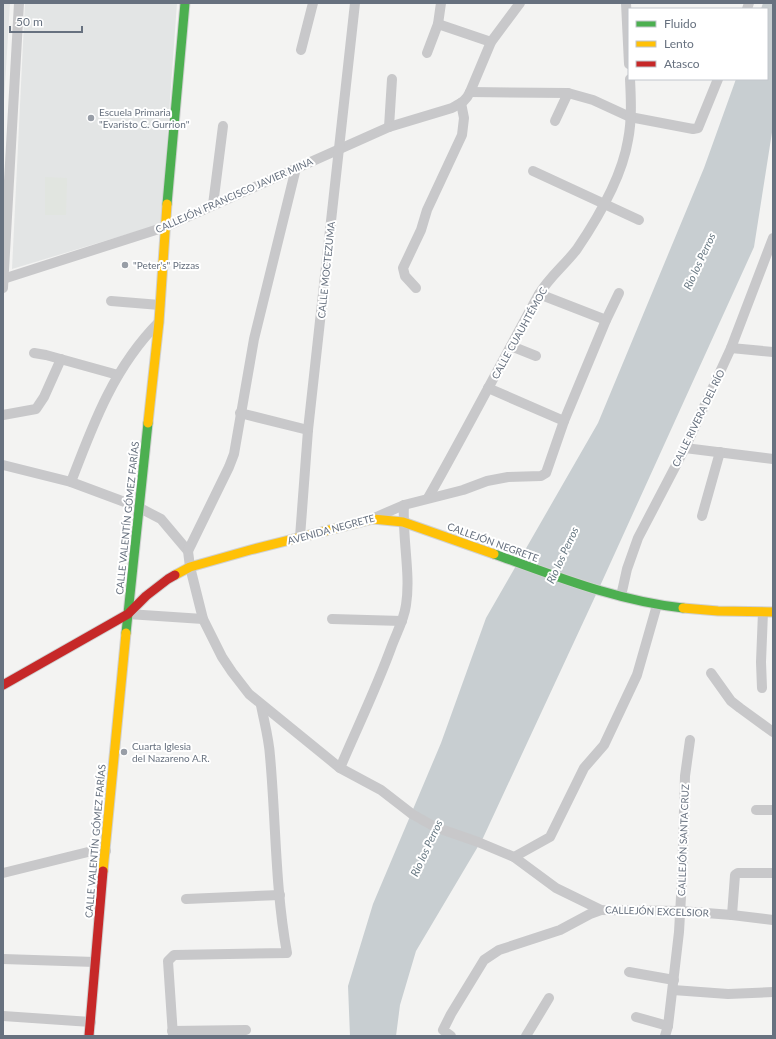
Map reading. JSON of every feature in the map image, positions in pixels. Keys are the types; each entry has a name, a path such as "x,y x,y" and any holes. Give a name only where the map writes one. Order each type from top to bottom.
{"street":[{"path":"3,288 5,219 19,3"},
{"name":"CALLE VALENTÍN GÓMEZ FARÍAS","path":"89,1036 138,507 159,322 165,227 185,3"},
{"path":"301,50 313,3"},
{"name":"CALLE MOCTEZUMA","path":"300,537 308,430 355,3"},
{"path":"427,53 438,24 441,3"},
{"path":"416,288 405,276 403,268 421,230 427,210 462,135 464,118 461,103 467,99 491,42 520,3"},
{"path":"626,3 628,44"},
{"path":"438,24 491,42"},
{"path":"389,127 392,79"},
{"name":"CALLE CUAUHTÉMOC","path":"428,498 539,294 576,250 605,205 621,166 628,140 631,108 630,80"},
{"path":"470,92 568,93 592,100 630,117 693,129 698,128 718,80"},
{"path":"555,121 568,93"},
{"name":"CALLEJÓN FRANCISCO JAVIER MINA","path":"3,279 165,227 389,127 452,108 461,103"},
{"path":"214,206 223,126"},
{"path":"3,465 71,482 138,507 161,519 188,550 230,467 234,454 254,339 296,168"},
{"path":"533,172 639,220"},
{"name":"CALLE RIVERA DEL RÍO","path":"620,596 627,569 638,538 685,448 731,348 771,252 773,238"},
{"path":"488,388 564,421 606,320 619,293"},
{"path":"539,294 606,320"},
{"path":"111,301 160,305"},
{"path":"71,482 92,425 118,375 144,337 159,322"},
{"path":"511,346 536,356"},
{"path":"731,348 773,352"},
{"path":"34,353 118,375"},
{"path":"3,414 36,409 44,397 61,359"},
{"path":"240,413 308,430"},
{"name":"AVENIDA NEGRETE","path":"3,685 128,614 146,596 168,579 190,567 373,519 404,505 463,490 487,481 508,477 541,476 546,473 564,421"},
{"path":"685,448 773,458"},
{"path":"702,516 720,452"},
{"path":"340,768 385,665 402,621 406,606 407,594 403,522 404,505"},
{"name":"CALLEJÓN NEGRETE","path":"373,519 403,522 605,593 657,605 718,611 768,612"},
{"name":"CALLEJÓN EXCELSIOR","path":"188,550 190,567 204,619 222,657 249,694 340,768 381,790 412,814 435,827 514,857 556,888 602,910 680,911 732,914 773,920"},
{"path":"514,857 550,837 584,768 604,745 637,675 657,605"},
{"path":"762,688 761,662 768,612"},
{"path":"128,614 204,619"},
{"path":"332,619 402,621"},
{"path":"711,673 731,701 773,732"},
{"path":"246,1030 172,1033 168,961 174,955 287,953 280,895 270,754 261,705"},
{"name":"CALLEJÓN SANTA CRUZ","path":"664,1036 668,1026 680,911 686,770 690,740"},
{"path":"756,810 773,810"},
{"path":"3,874 88,852 106,851"},
{"path":"732,914 735,875 738,873 773,873"},
{"path":"186,899 280,895"},
{"path":"445,1034 452,1014 484,960 499,950 560,930 590,914 602,910"},
{"path":"3,959 95,962"},
{"path":"629,972 673,985 728,994 773,992"},
{"path":"526,1036 549,998"},
{"path":"3,1016 91,1022"},
{"path":"636,1017 668,1026"}],"shaded area":[{"path":"3,3 10,3 3,117"},
{"path":"25,3 177,3 161,224 12,269"},
{"path":"45,177 67,178 66,215 45,215"}],"water":[{"name":"Rio los Perros","path":"763,3 773,3 773,126 754,247 600,586 483,838 416,951 400,1005 396,1036 350,1036 348,986 373,904 441,743 486,618 598,423 704,168 736,80 768,80 768,8 761,8"}],"traffic: fast":[{"path":"167,204 185,3"},
{"path":"126,633 148,423"},
{"path":"494,554 611,594 658,605 683,608"}],"traffic: slow":[{"path":"148,423 159,322 167,204"},
{"path":"175,575 190,567 250,550 373,519 403,522 494,554"},
{"path":"683,608 718,611 773,612"},
{"path":"103,871 126,633"}],"traffic: jam":[{"path":"3,685 128,614 146,596 175,575"},
{"path":"89,1036 103,871"}],"place":[{"name":"Escuela Primaria \"Evaristo C. Gurrion\"","path":"91,118"},
{"name":"\"Peter's\" Pizzas","path":"125,265"},
{"name":"Cuarta Iglesia del Nazareno A.R.","path":"124,752"}]}
